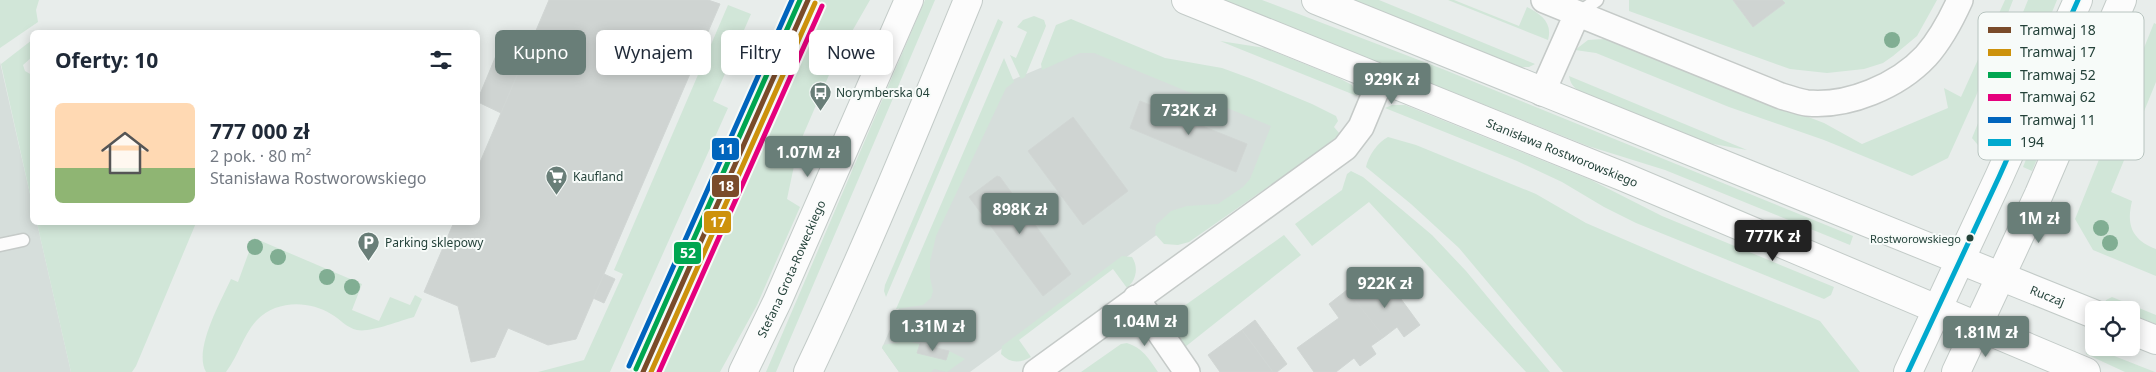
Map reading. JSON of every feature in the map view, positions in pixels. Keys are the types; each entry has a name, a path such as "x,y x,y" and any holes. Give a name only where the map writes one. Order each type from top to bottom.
{"main road":[{"name":"Stefana Grota-Roweckiego","path":"743,372 778,302 909,0"},
{"path":"808,372 851,278 968,0"},
{"name":"Stanisława Rostworowskiego","path":"1186,0 1624,177 1938,308"},
{"path":"1316,0 2000,277"},
{"path":"2073,12 2078,0"},
{"path":"2117,12 2122,0"},
{"path":"1908,372 2006,160"},
{"path":"1956,372 2054,160"},
{"name":"Ruczaj","path":"2000,277 2085,310"},
{"path":"1938,308 2086,372"},
{"path":"2140,334 2156,340"}],"street":[{"path":"1544,0 1587,7 1781,96 1807,103 1837,101 1870,93 1900,77 1925,56 1946,29 1960,0"},
{"path":"1542,93 1587,7"},
{"path":"1036,372 1344,148 1361,127 1381,79"},
{"path":"1136,298 1187,372"}],"lane":[{"path":"0,245 23,240"}],"shaded area":[{"path":"1088,48 1281,125 1304,145 1215,214 1196,206 970,372 899,372 882,348 993,88"},
{"path":"0,62 30,194 30,225 37,225 71,372 0,372"}],"green space":[{"path":"0,0 39,0 36,10 38,22 0,48"},
{"path":"817,0 870,0 853,30 809,30 809,75 829,75 798,147 787,199 800,207 757,305 720,372 637,372 758,101 771,106 784,75 799,75 799,41"},
{"path":"925,0 935,0 776,372 766,372 893,75"},
{"path":"1221,0 1262,0 1445,70 1853,236 1850,245 1665,170 1588,146"},
{"path":"1353,0 1379,0 1535,64 1529,67 1517,67"},
{"path":"1448,0 1454,0 1519,26 1527,7 1545,20 1549,29 1548,40"},
{"path":"1629,0 1733,0 1753,27 1785,3 1782,0 1937,0 1917,36 1883,63 1864,69 1827,73 1790,69 1629,11"},
{"path":"2005,0 2013,0 2008,12 2000,12"},
{"path":"2028,0 2057,0 2052,12 2023,12"},
{"path":"728,5 751,14 744,30 721,30 721,75 724,75 713,101 728,108 610,372 538,372 584,360 623,274 614,270 698,75 711,75 711,45"},
{"path":"1034,16 1044,20 1046,26 1025,77 1021,79 1010,55 1016,58 1027,32 1017,27 1023,20"},
{"path":"998,19 1003,22 886,297 885,285"},
{"path":"1071,19 1165,58 1222,68 1312,104 1336,116 1338,121 1334,127 1340,134 1318,152 1189,242 1178,245 1164,244 1155,234 1156,225 1171,211 1187,206 1218,204 1243,187 1250,179 1271,126 1094,53 1080,53 1042,70 1041,64 1056,25"},
{"path":"2154,23 2156,24 2156,82 2144,111 2144,48"},
{"path":"1604,39 1824,123 1862,144 1948,108 1944,88 1961,97 1978,60 1978,91 1948,158 1912,176 1824,140 1729,107 1596,53 1575,50 1588,40"},
{"path":"1220,41 1265,48 1339,78 1352,85 1357,96"},
{"path":"30,42 30,59 23,65 25,71 30,74 30,194 1,64"},
{"path":"1004,58 1014,82 1006,88 936,236 930,262 930,277 933,291 931,298 923,305 896,309"},
{"path":"1569,76 1747,150 1702,142 1586,95 1573,86"},
{"path":"1392,105 1405,105 1591,180 1662,216 1834,287 1831,295 1824,299 1636,223 1604,207 1562,182 1517,161 1385,108"},
{"path":"1978,123 1978,145 1972,138"},
{"path":"1388,137 1416,145 1536,194 1586,223 1820,321 1860,372 1563,372 1459,248 1411,204 1366,167 1374,150"},
{"path":"2026,160 2037,160 2032,171 2023,167"},
{"path":"2099,160 2124,160 2111,192 2132,201 2130,217 2133,231 2141,241 2156,249 2156,276 2093,250 2075,219"},
{"path":"1351,171 1363,177 1432,235 1466,271 1550,372 1526,372 1369,202 1312,246 1295,224 1342,190 1347,174"},
{"path":"37,225 195,225 132,372 71,372"},
{"path":"1284,235 1301,255 1185,347 1174,330 1170,316"},
{"path":"254,238 362,284 352,310 379,321 390,297 410,305 415,295 422,299 414,317 362,330 350,327 331,314 313,306 293,304 273,309 265,313 252,326 226,372 206,372 203,363 203,351 215,312 231,279 238,282"},
{"path":"1122,256 1132,257 1136,270 1133,281 1127,288 1113,269 1019,340 1031,357 1023,361 1015,361 1001,354 1002,346"},
{"path":"2112,297 2122,301 2106,301"},
{"path":"2140,308 2156,315 2156,324 2140,318"},
{"path":"907,341 920,344 918,352 946,359 949,351 965,359 947,372 934,369 931,372 899,372 882,348 883,345"},
{"path":"1127,343 1141,351 1158,372 1081,372 1121,344"},
{"path":"2090,356 2114,356 2155,372 2125,372"}],"building":[{"name":"Kaufland","path":"549,0 708,0 720,4 709,30 596,30 596,75 689,75 576,339 548,345 508,328 495,357 471,362 458,306 424,292 453,225 480,225 480,162 517,75 586,75 586,30 536,30"},
{"path":"1733,0 1782,0 1785,3 1753,27"},
{"path":"495,58 495,75 517,75 501,113 480,103 480,94"},
{"path":"1140,101 1247,144 1236,172 1130,128"},
{"path":"1073,117 1128,191 1083,225 1028,151"},
{"path":"997,176 1000,177 1071,274 1043,296 969,197"},
{"path":"604,274 615,279 604,303 593,298"},
{"path":"1387,280 1420,325 1404,337 1397,327 1384,337 1347,290 1360,281 1369,293"},
{"path":"1347,290 1384,337 1371,346 1376,354 1360,366 1354,358 1336,372 1314,372 1297,348 1339,318 1329,304"},
{"path":"1255,320 1287,364 1277,372 1273,372 1242,330"},
{"path":"1242,330 1273,372 1220,372 1208,355"},
{"path":"920,344 949,351 946,360 917,353"}],"tram line":[{"name":"11","path":"629,366 792,0"},
{"name":"52","path":"636,369 800,0"},
{"name":"18","path":"643,372 808,0"},
{"name":"17","path":"651,372 815,3"},
{"name":"62","path":"659,372 822,6"}],"transit line":[{"name":"194","path":"2073,12 2078,0"},
{"name":"194","path":"1908,372 2007,160"}],"place":[{"name":"Norymberska 04","path":"820,111"},
{"name":"Kaufland","path":"557,195"},
{"name":"Rostworowskiego","path":"1970,238"},
{"name":"Parking sklepowy","path":"369,261"}]}
